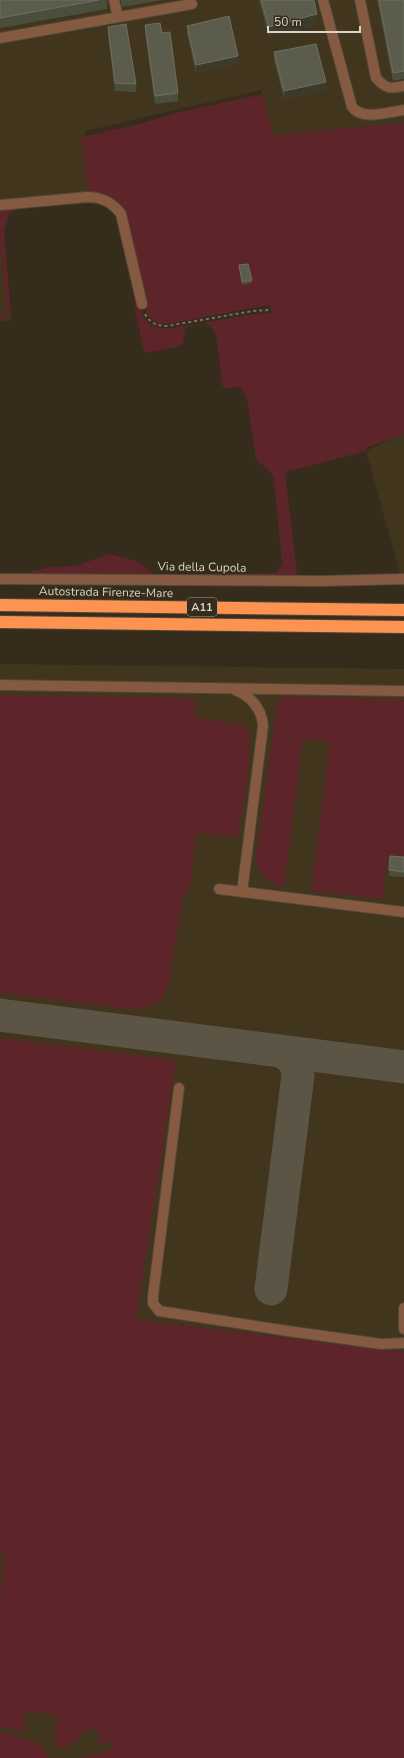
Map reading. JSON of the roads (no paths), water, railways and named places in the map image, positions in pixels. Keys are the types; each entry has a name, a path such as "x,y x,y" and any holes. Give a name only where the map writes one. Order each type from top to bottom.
{"highway":[{"name":"Autostrada Firenze-Mare","path":"0,605 404,610"},
{"name":"A11","path":"0,622 404,627"}],"street":[{"path":"114,0 118,17"},
{"path":"323,0 354,110 362,115 404,110"},
{"path":"360,0 376,78 384,86 391,88 404,86"},
{"path":"0,38 192,4"},
{"path":"0,205 87,197 97,197 108,201 115,206 122,218 142,304"},
{"name":"Via della Cupola","path":"0,579 322,582 404,579"},
{"path":"0,685 404,691"},
{"path":"232,689 244,694 253,701 262,714 263,726 242,892"},
{"path":"219,889 404,912"},
{"path":"179,1088 153,1296 153,1303 159,1311 265,1328 381,1344 404,1343"},
{"path":"404,1308 404,1329"}]}
